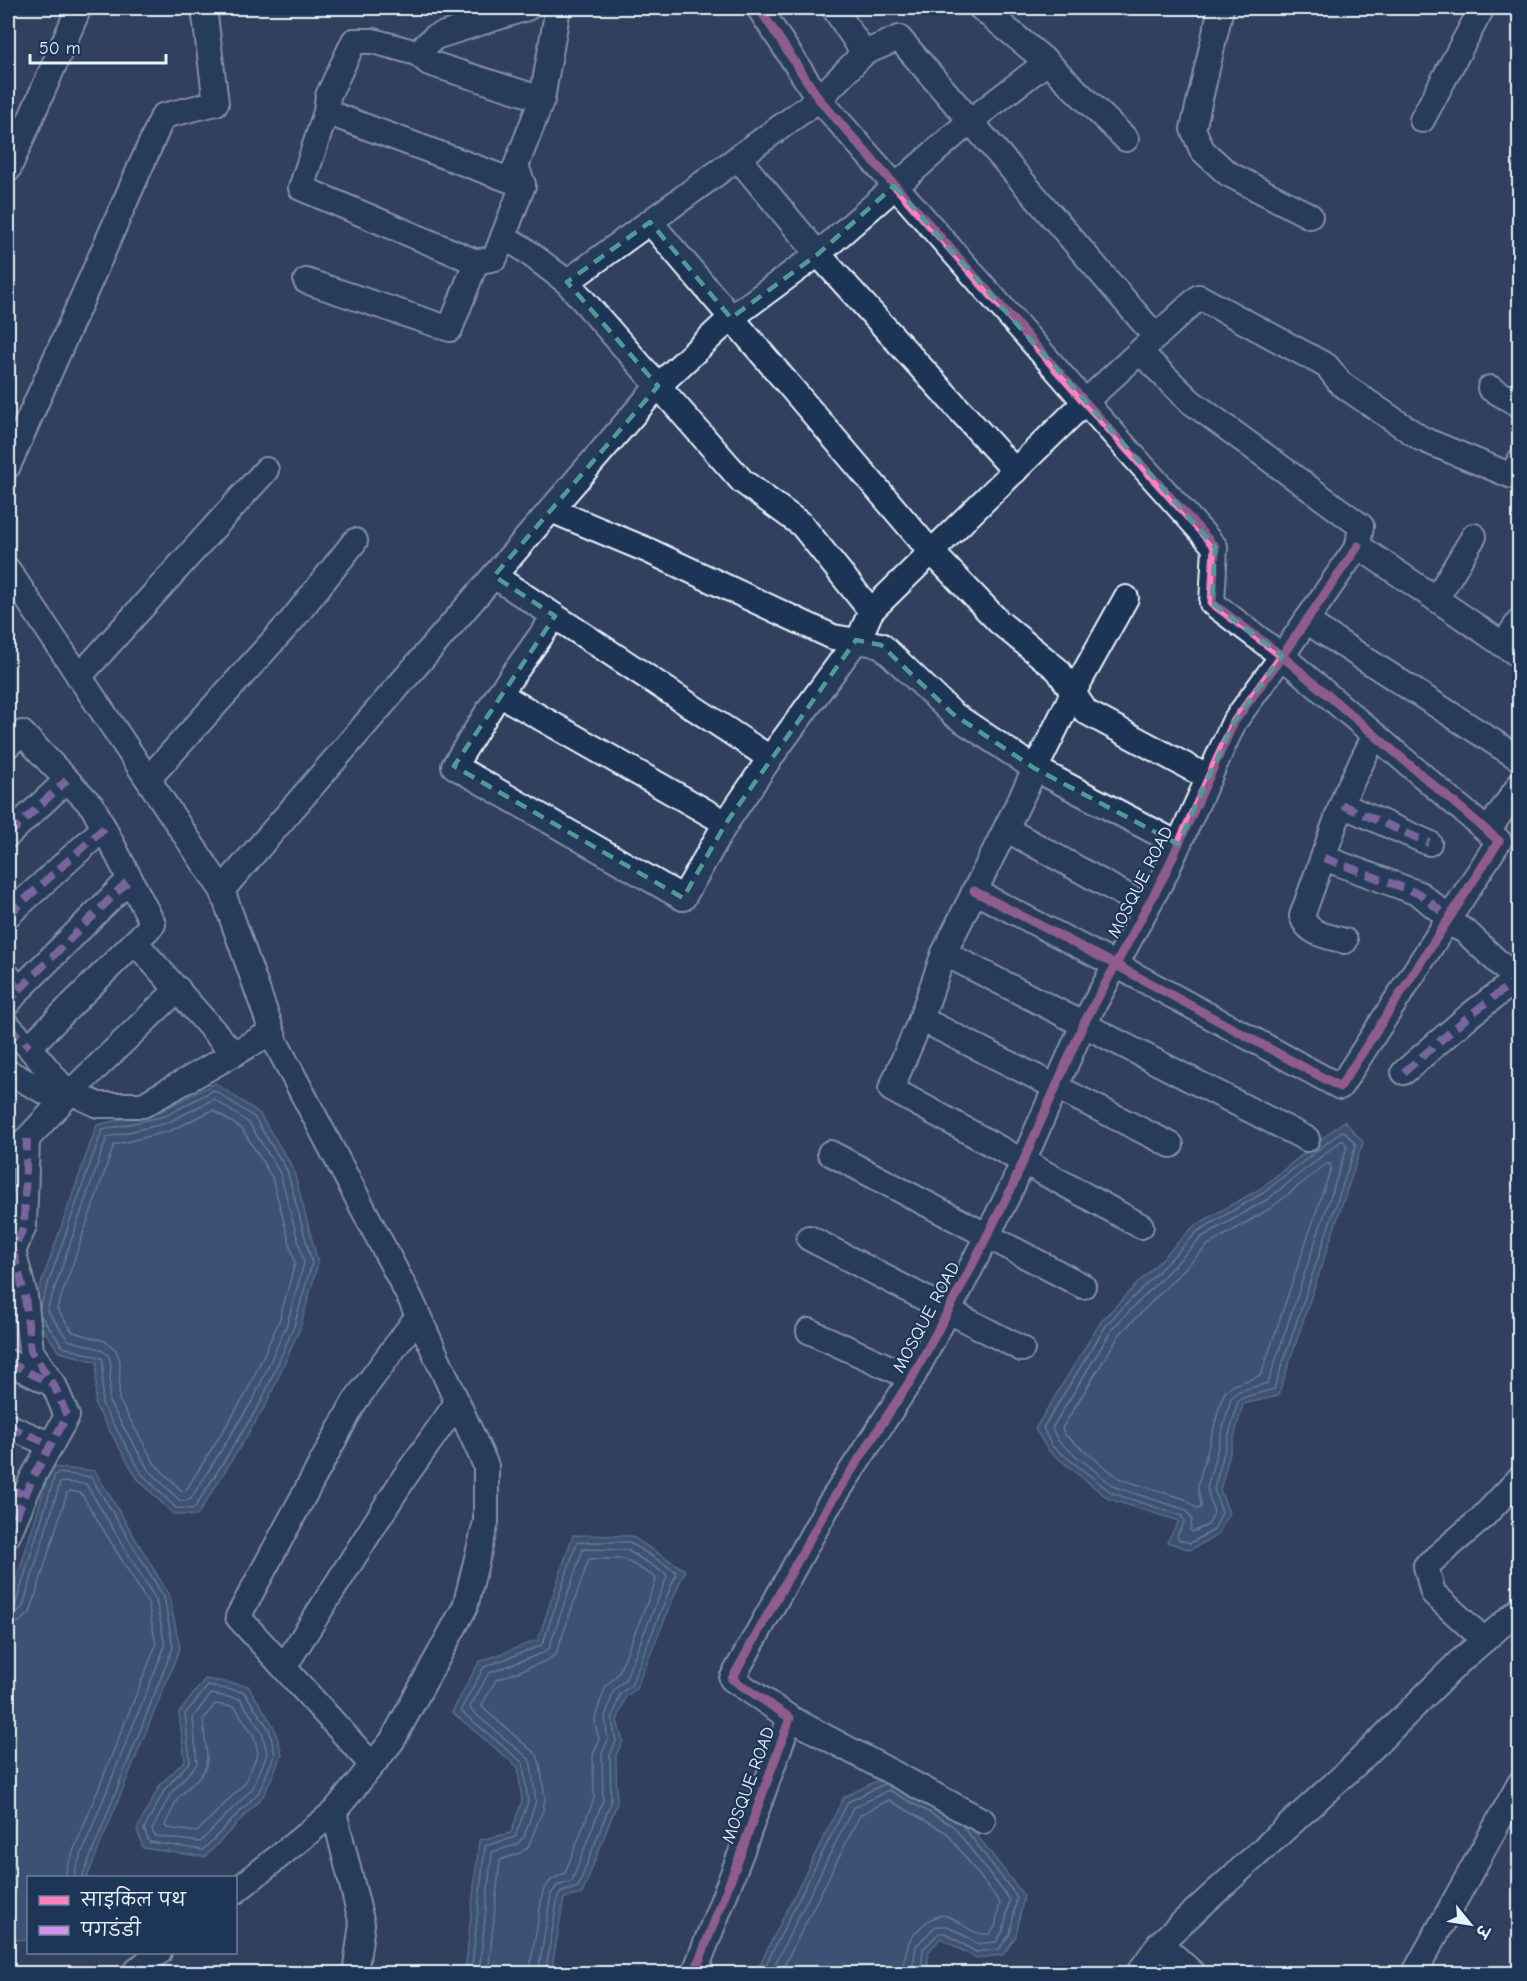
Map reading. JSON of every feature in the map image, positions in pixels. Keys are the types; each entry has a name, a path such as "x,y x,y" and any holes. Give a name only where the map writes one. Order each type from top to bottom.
{"street":[{"path":"8,170 79,8"},
{"path":"8,466 163,116 216,103 204,8"},
{"path":"417,53 435,37 526,8"},
{"path":"542,99 429,63 417,53 373,41 354,41 328,96 326,112 301,188 476,262 495,258 524,185 516,166 542,99 558,8"},
{"path":"759,8 819,99 1215,547 1212,603 1282,656 1499,841 1340,1087 1116,964 974,891"},
{"path":"834,8 864,53"},
{"path":"981,8 1047,62 1126,139"},
{"path":"1221,8 1193,129 1202,150 1227,173 1310,216"},
{"path":"1422,120 1482,8"},
{"path":"567,282 819,99 864,53 899,38 1148,344 1190,401 1362,526 1358,546 1511,650 1520,620"},
{"path":"222,890 658,386 731,318 818,254 969,122 1047,62"},
{"path":"326,112 524,185"},
{"path":"738,158 818,254 1015,471"},
{"path":"650,222 931,552 999,622 1058,670 1086,712 1209,778"},
{"path":"503,237 521,247 567,282 742,481 802,525 871,611"},
{"path":"306,281 450,329 476,262"},
{"path":"555,616 499,694 454,766 683,898 726,823 770,758 857,641 871,611 1085,402 1199,297 1327,366 1341,384 1422,439 1517,472"},
{"path":"1490,388 1520,405"},
{"path":"79,677 266,470"},
{"path":"551,510 646,550 833,637 881,645 952,714 1034,768 1178,844"},
{"path":"1436,599 1474,536"},
{"path":"148,779 292,619 355,541"},
{"name":"MOSQUE ROAD","path":"694,1974 790,1718 732,1679 827,1508 912,1378 949,1311 1023,1162 1083,1025 1165,874 1234,722 1358,546"},
{"path":"8,570 222,890 276,1043 418,1317 486,1466 486,1522 465,1607 392,1741 334,1812 237,1890"},
{"path":"494,576 770,758"},
{"path":"1126,598 1034,768 944,953 921,1019 891,1089 1141,1226"},
{"path":"1306,621 1520,759"},
{"path":"499,694 726,823"},
{"path":"8,744 21,733 93,807 153,924 29,1047"},
{"path":"1345,941 1314,932 1305,924 1302,916 1342,805 1375,735"},
{"path":"8,835 67,780"},
{"path":"1488,831 1520,784"},
{"path":"1342,805 1429,843"},
{"path":"8,915 104,828"},
{"path":"1006,829 1147,907"},
{"path":"1324,858 1420,894 1448,920 1465,931 1518,982 1470,1015 1404,1072"},
{"path":"11,990 130,879"},
{"path":"135,942 234,1054"},
{"path":"944,953 1306,1139"},
{"path":"8,1156 178,990"},
{"path":"921,1019 1171,1145"},
{"path":"8,1026 29,1047 64,1089 67,1096"},
{"path":"9,1076 98,1105 143,1105 272,1032"},
{"path":"8,1535 16,1491 51,1445 67,1416 54,1385 31,1351 25,1296 10,1257 24,1226 27,1139"},
{"path":"830,1154 1083,1286"},
{"path":"809,1238 1022,1348"},
{"path":"372,1765 238,1617 355,1401 418,1317"},
{"path":"809,1331 912,1378"},
{"path":"8,1362 54,1385"},
{"path":"284,1667 404,1478 457,1403"},
{"path":"8,1426 51,1445"},
{"path":"1484,1640 1433,1593 1426,1566 1481,1519 1520,1478"},
{"path":"1138,1974 1160,1943 1355,1765 1459,1662 1520,1609"},
{"path":"790,1718 983,1821"},
{"path":"1414,1974 1520,1783"},
{"path":"334,1812 362,1924 355,1974"},
{"path":"1160,1943 1194,1974"},
{"path":"133,1974 158,1954"}],"highlighted area":[{"path":"894,186 1215,547 1212,603 1282,656 1234,722 1178,844 1034,768 953,714 881,645 856,640 726,823 683,898 454,766 555,616 494,576 658,386 567,282 650,222 731,318 818,254"}],"water":[{"path":"215,1083 259,1113 293,1168 318,1263 300,1328 266,1405 197,1516 173,1514 137,1478 95,1405 97,1362 60,1352 31,1313 97,1125 163,1110"},
{"path":"1344,1121 1363,1142 1278,1396 1243,1404 1220,1490 1229,1513 1218,1535 1190,1550 1167,1542 1179,1521 1109,1499 1048,1450 1035,1429 1102,1320 1194,1226 1260,1189"},
{"path":"51,1467 95,1471 169,1595 180,1648 87,1876 27,1876 27,1941 8,1938 8,1606"},
{"path":"573,1535 631,1536 685,1570 636,1689 626,1696 617,1721 623,1741 616,1755 617,1803 582,1894 564,1898 551,1973 465,1973 479,1840 511,1833 522,1801 518,1767 452,1712 479,1662 538,1640"},
{"path":"205,1679 248,1686 274,1727 282,1754 264,1795 205,1857 143,1848 137,1829 160,1785 185,1760 179,1713"},
{"path":"890,1774 962,1816 1024,1896 1016,1936 1003,1955 975,1958 941,1938 928,1952 928,1964 922,1973 755,1974 844,1797"}],"marked path":[{"path":"8,835 67,780"},
{"path":"1342,805 1429,843"},
{"path":"8,915 104,828"},
{"path":"1324,858 1420,894 1449,918"},
{"path":"19,990 130,879"},
{"path":"8,976 19,990 8,1003"},
{"path":"1404,1072 1470,1015 1516,980"},
{"path":"8,1026 29,1047"},
{"path":"8,1083 13,1075"},
{"path":"8,1263 24,1226 27,1139"},
{"path":"13,1251 25,1296 31,1351 53,1384"},
{"path":"8,1362 54,1385 67,1416 33,1477 8,1535"},
{"path":"8,1426 51,1445"},
{"path":"8,1488 25,1495"}],"cycle path":[{"path":"759,8 819,99 1215,547 1212,603 1282,656 1499,841 1340,1087 1116,965 974,891"},
{"path":"694,1974 790,1718 732,1679 827,1508 912,1378 961,1287 1012,1187 1083,1025 1165,874 1234,722 1358,546"}]}
